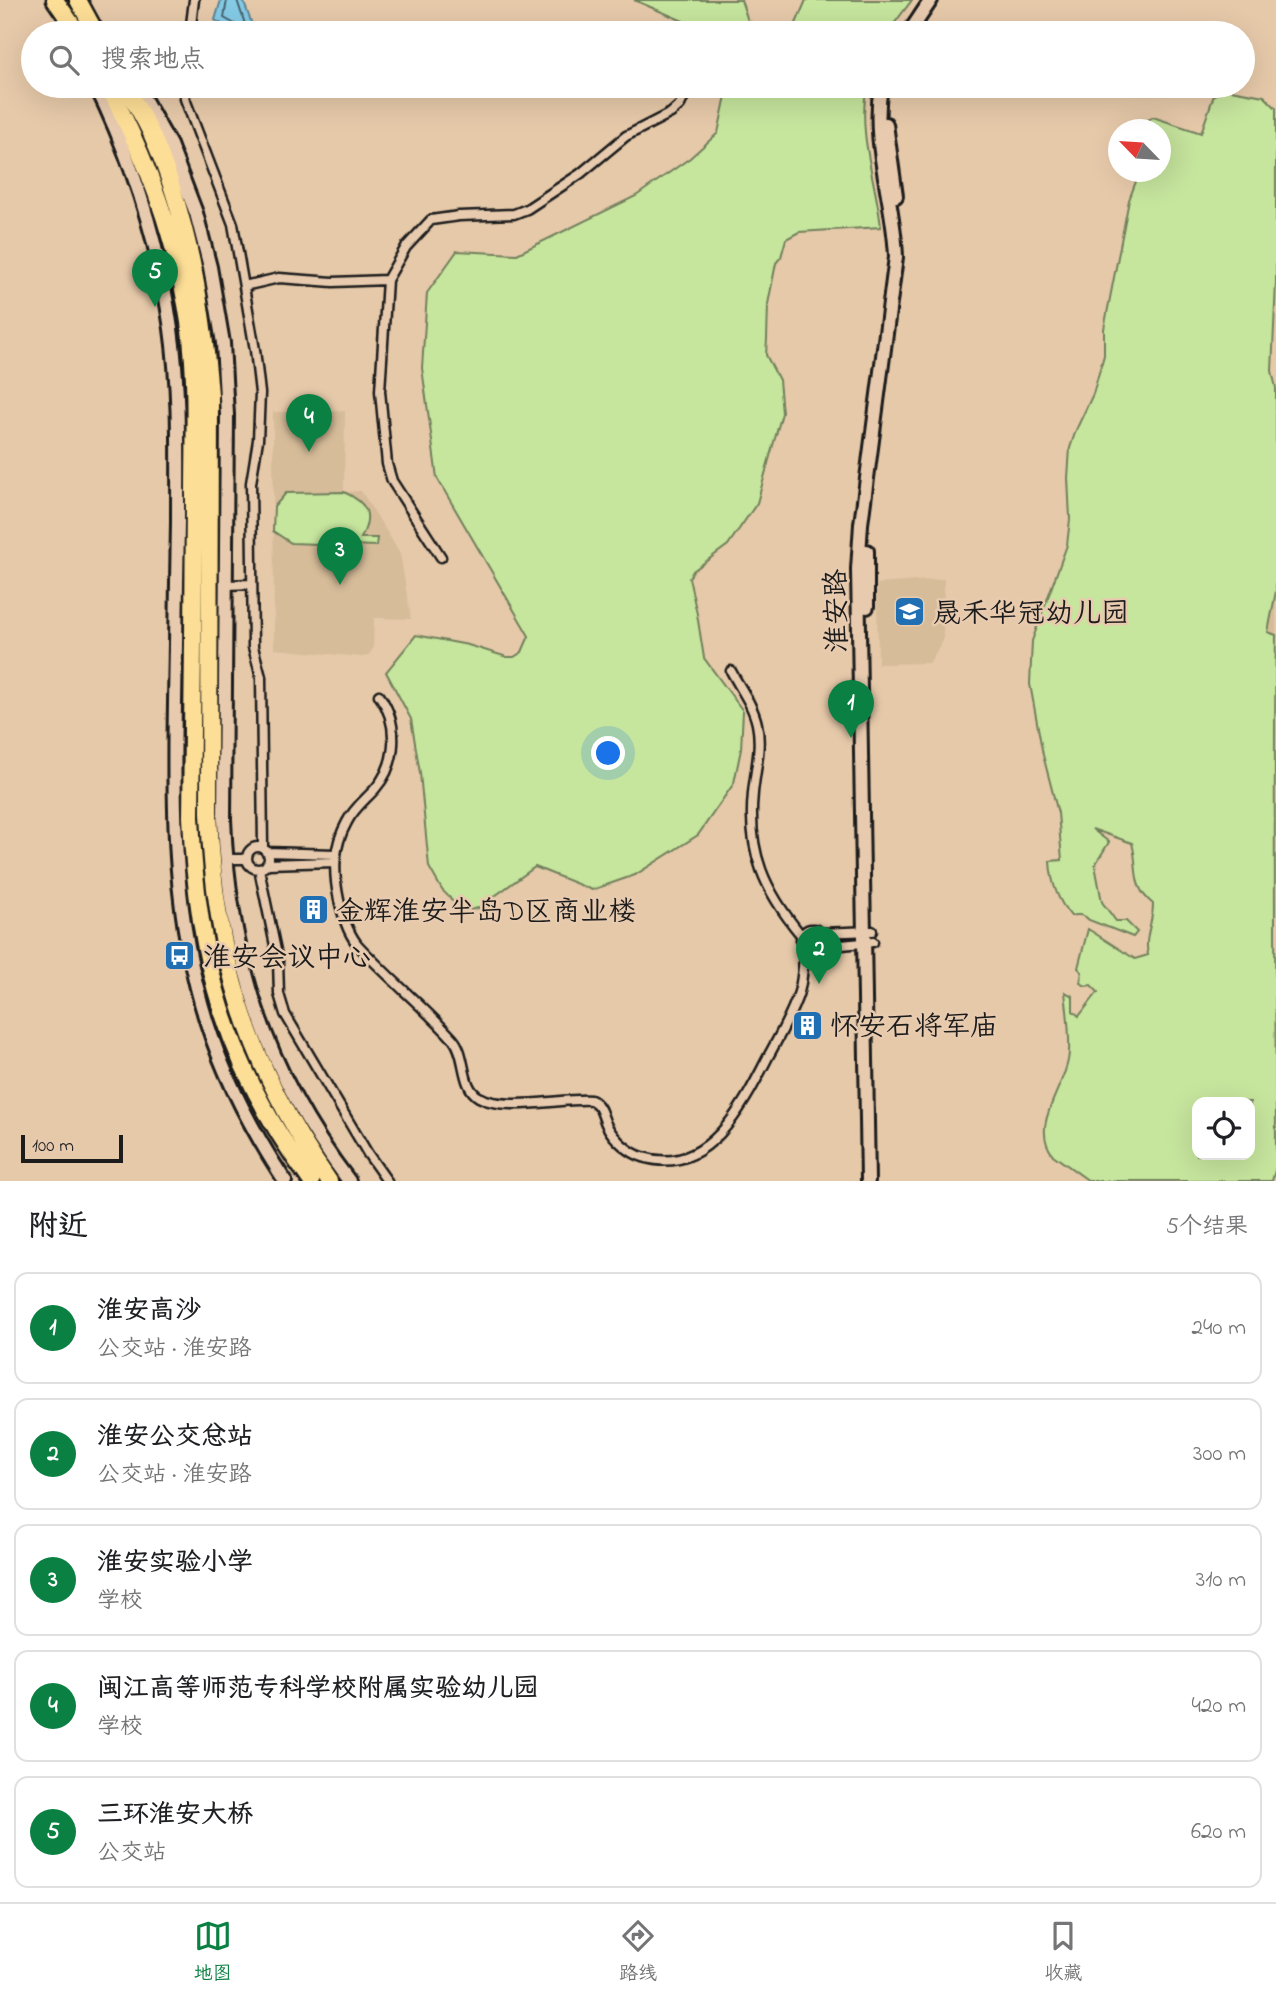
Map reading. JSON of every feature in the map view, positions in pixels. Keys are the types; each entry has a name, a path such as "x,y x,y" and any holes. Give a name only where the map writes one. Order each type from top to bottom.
{"highway":[{"path":"55,0 70,21"},
{"path":"79,0 90,21"},
{"path":"114,98 133,134 162,205 174,244 187,307 195,430 191,817 194,873 202,933 216,995 239,1060 289,1151 311,1181"},
{"path":"132,98 160,156 186,235 206,344 210,395 209,812 213,876 221,936 250,1038 262,1068 294,1128 328,1181"}],"main road":[{"path":"55,0 65,21"},
{"path":"79,0 95,21"},
{"path":"908,21 921,0"},
{"path":"917,21 932,0"},
{"path":"102,98 136,181 158,263 171,328 178,450 173,769 193,971 211,1034 245,1112 285,1181"},
{"path":"144,98 183,174 199,221 214,286 223,343 227,397 227,585 222,859 231,909 239,950 268,1040 303,1112 349,1181"},
{"name":"淮安路","path":"876,1181 858,569 861,524 895,257 893,225 878,137 880,98"},
{"name":"淮安路","path":"868,1181 867,529 897,318 902,250 886,134 888,98"}],"street":[{"path":"191,21 194,0"},
{"path":"184,98 233,224 260,393 258,440 251,483 253,647 261,677 265,850 269,857 263,866 278,960 279,994 285,1014 368,1154 387,1181"},
{"path":"441,557 393,481 387,464 380,391 387,280 406,247 431,220 513,214 527,209 580,174 626,136 671,113 683,98"},
{"path":"244,286 279,278 333,282 387,280"},
{"path":"227,585 252,584"},
{"path":"379,695 385,703 392,724 392,756 380,783 349,818 335,858 339,902 352,939 454,1042 468,1083 476,1095 493,1102 508,1103 594,1101 598,1103 610,1132 633,1153 667,1161 693,1154 720,1134 738,1113 794,1004 801,984 804,949 801,943 802,935 772,897 756,855 752,802 759,748 757,725 750,705 731,671"},
{"path":"247,859 252,849 335,858"},
{"path":"247,859 250,865 263,866 335,858"},
{"path":"222,859 247,859"},
{"path":"802,935 810,929 821,933 869,937"},
{"path":"821,933 821,947"},
{"path":"804,949 811,951 869,937"}],"shaded area":[{"path":"345,411 344,492 361,491 400,553 411,619 374,618 373,648 370,654 363,657 274,649 273,412"},
{"name":"晟禾华冠幼儿园","path":"944,579 943,641 929,663 878,664 877,584"},
{"path":"1276,591 1276,930 1273,883 1275,714 1268,633"}],"green space":[{"path":"634,0 741,0 748,21 683,21"},
{"path":"806,0 912,0 896,21 797,21"},
{"path":"1255,94 1264,96 1276,108 1276,282 1272,371 1276,388 1276,591 1268,632 1276,635 1276,1167 1272,1181 1089,1181 1053,1155 1046,1143 1047,1117 1063,1078 1069,1052 1065,992 1073,996 1073,1011 1079,1016 1098,992 1091,985 1080,983 1082,972 1078,968 1088,929 1135,959 1148,955 1147,942 1153,904 1138,883 1132,843 1092,829 1109,842 1095,865 1102,902 1116,921 1126,921 1137,932 1133,937 1083,916 1071,916 1059,897 1050,861 1062,860 1058,813 1043,755 1030,684 1032,641 1067,545 1070,519 1070,448 1093,394 1104,355 1104,329 1129,200 1136,182 1171,182 1171,123 1201,133 1213,98 1255,98"},
{"path":"725,98 866,98 864,121 868,157 881,227 799,232 786,239 781,257 776,263 768,304 766,355 779,380 782,413 757,503 728,545 693,571 689,578 704,658 743,711 741,749 734,783 698,835 635,875 592,890 535,867 478,908 470,910 456,904 442,890 429,867 420,773 411,719 386,672 416,635 468,645 507,657 514,657 522,652 529,636 437,478 422,368 427,293 457,251 517,254 636,196 690,158 718,133"},
{"path":"344,492 366,510 367,523 361,538 377,538 376,546 291,543 273,531 274,507 286,493"}],"water":[{"path":"221,0 243,0 251,21 217,21"}],"place":[{"name":"三环淮安大桥","path":"155,307"},
{"name":"闽江高等师范专科学校附属实验幼儿园","path":"309,452"},
{"name":"淮安实验小学","path":"340,585"},
{"name":"晟禾华冠幼儿园","path":"910,612"},
{"name":"淮安高沙","path":"851,738"},
{"name":"金辉淮安半岛D区商业楼","path":"313,910"},
{"name":"淮安会议中心","path":"180,956"},
{"name":"淮安公交总站","path":"819,984"},
{"name":"怀安石将军庙","path":"807,1025"}]}
